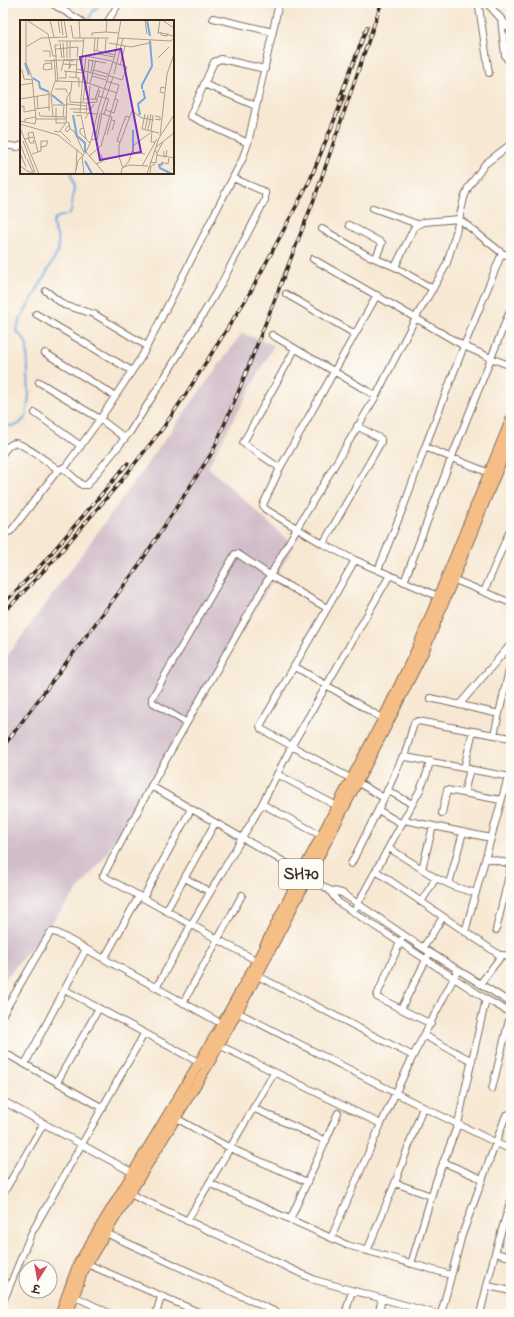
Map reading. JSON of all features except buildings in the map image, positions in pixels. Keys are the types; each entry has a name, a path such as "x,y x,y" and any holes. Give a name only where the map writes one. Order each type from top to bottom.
{"main road":[{"name":"SH70","path":"60,1314 84,1262 203,1065 254,974 324,837 425,649 442,598 492,474 511,419"},
{"name":"SH70","path":"492,474 511,437"},
{"name":"SH70","path":"324,837 337,806 355,780"},
{"name":"SH70","path":"203,1065 219,1044 225,1026"},
{"name":"SH70","path":"68,1314 82,1274 84,1262 106,1233 130,1194 136,1175"}],"street":[{"path":"50,3 80,20"},
{"path":"109,20 119,3"},
{"path":"3,534 11,531 80,446 100,419 147,346 233,178 248,143 279,3"},
{"path":"480,3 479,7 489,73"},
{"path":"487,3 511,30"},
{"path":"213,18 273,32"},
{"path":"501,19 505,55 507,59 511,61"},
{"path":"248,143 190,116 214,62 217,59 265,69"},
{"path":"204,84 256,106"},
{"path":"260,962 103,876 151,786 297,528 376,396 416,317 447,262 464,198 474,178 485,164 511,144"},
{"path":"3,145 18,147 20,146"},
{"path":"3,453 7,447 13,444 21,444 61,469 82,485 87,485 125,438 192,334 265,200 265,192 233,178"},
{"path":"373,208 417,224 459,219 502,253 511,258"},
{"path":"395,267 417,224"},
{"path":"349,225 382,243 376,258"},
{"path":"322,229 362,252 395,267 433,288"},
{"path":"378,570 464,346 502,253"},
{"path":"313,259 464,346 511,366"},
{"path":"46,291 64,305 94,314 147,346"},
{"path":"286,294 355,334"},
{"path":"377,295 333,371 280,468 263,505 265,509 323,544 355,560 442,598"},
{"path":"404,582 451,458 511,308"},
{"path":"36,314 132,371"},
{"path":"272,335 376,396"},
{"path":"280,468 242,443 295,349"},
{"path":"45,353 115,396"},
{"path":"39,382 100,419 125,438"},
{"path":"35,413 80,446"},
{"path":"323,544 382,442 381,439 357,426"},
{"path":"425,447 492,474"},
{"path":"484,592 509,532"},
{"path":"187,723 152,702 152,698 235,554 238,554 271,576 327,608"},
{"path":"355,560 260,726 261,729 291,747 355,780 384,798"},
{"path":"156,988 262,804 291,747 390,575"},
{"path":"450,578 511,603"},
{"path":"460,705 508,651 511,644"},
{"path":"494,735 511,662"},
{"path":"294,666 386,721"},
{"path":"430,698 499,714"},
{"path":"351,864 388,790 402,758 404,757 416,722 511,738"},
{"path":"464,793 473,731"},
{"path":"404,757 509,777 501,800 465,932"},
{"path":"353,912 423,784 430,761"},
{"path":"277,774 337,806"},
{"path":"151,786 305,874 329,890 338,902 486,999 511,1012 492,1089"},
{"path":"388,790 412,804"},
{"path":"442,813 447,790 501,800"},
{"path":"262,804 324,837"},
{"path":"104,959 191,809"},
{"path":"378,810 403,822 433,826 491,838"},
{"path":"166,911 215,823"},
{"path":"422,869 433,826"},
{"path":"449,884 463,832"},
{"path":"389,848 436,878 476,893"},
{"path":"486,858 511,864"},
{"path":"496,930 511,867"},
{"path":"376,871 501,956"},
{"path":"184,878 210,892"},
{"path":"421,902 436,878"},
{"path":"329,890 342,893 423,948 511,1003"},
{"path":"183,1003 242,895"},
{"path":"423,948 444,917"},
{"path":"3,1014 50,933 52,932 57,933 225,1026"},
{"path":"404,935 377,997 431,1024"},
{"path":"25,1064 86,949"},
{"path":"402,1009 430,952"},
{"path":"480,984 503,954 511,956"},
{"path":"330,1238 413,1056 425,1036 458,970"},
{"path":"254,974 413,1056"},
{"path":"65,990 203,1065"},
{"path":"412,1264 431,1196 458,1124 486,999"},
{"path":"57,1082 99,1008"},
{"path":"234,1010 423,1107 511,1150"},
{"path":"3,1302 30,1234 144,1034"},
{"path":"425,1036 472,1061"},
{"path":"219,1044 274,1073 381,1124"},
{"path":"3,1052 103,1108"},
{"path":"187,1221 274,1073"},
{"path":"3,1100 136,1175"},
{"path":"367,1251 395,1183 423,1107"},
{"path":"253,1108 326,1141"},
{"path":"290,1220 338,1113"},
{"path":"441,1314 462,1235 503,1119 506,1115 511,1114"},
{"path":"172,1116 230,1148 307,1182"},
{"path":"3,1194 44,1124"},
{"path":"443,1162 482,1179"},
{"path":"209,1183 347,1245 451,1275"},
{"path":"395,1183 431,1196"},
{"path":"130,1194 315,1280 437,1314"},
{"path":"480,1314 504,1220 511,1199"},
{"path":"504,1220 511,1222"},
{"path":"106,1233 280,1314"},
{"path":"496,1253 511,1257"},
{"path":"84,1262 161,1297 203,1314"},
{"path":"488,1286 511,1291"},
{"path":"345,1314 352,1291"},
{"path":"74,1296 111,1314"},
{"path":"156,1314 161,1297"},
{"path":"378,1314 382,1299"},
{"path":"510,1314 511,1310"}],"shaded area":[{"path":"242,333 274,345 208,467 294,546 103,859 3,982 3,662"}],"waterway":[{"path":"88,20 93,11 102,3"},
{"path":"3,424 10,426 18,425 26,417 29,396 27,347 25,340 16,331 20,320 58,252 58,240 53,223 56,218 68,215 71,212 74,187 71,174"}],"railway":[{"path":"3,747 137,568 213,451 240,388 315,197 380,7"},
{"path":"339,100 367,27"},
{"path":"3,612 51,563 121,481 163,428 186,394 251,291 281,235 310,180 344,96"},
{"path":"3,604 43,563 128,463"}]}
